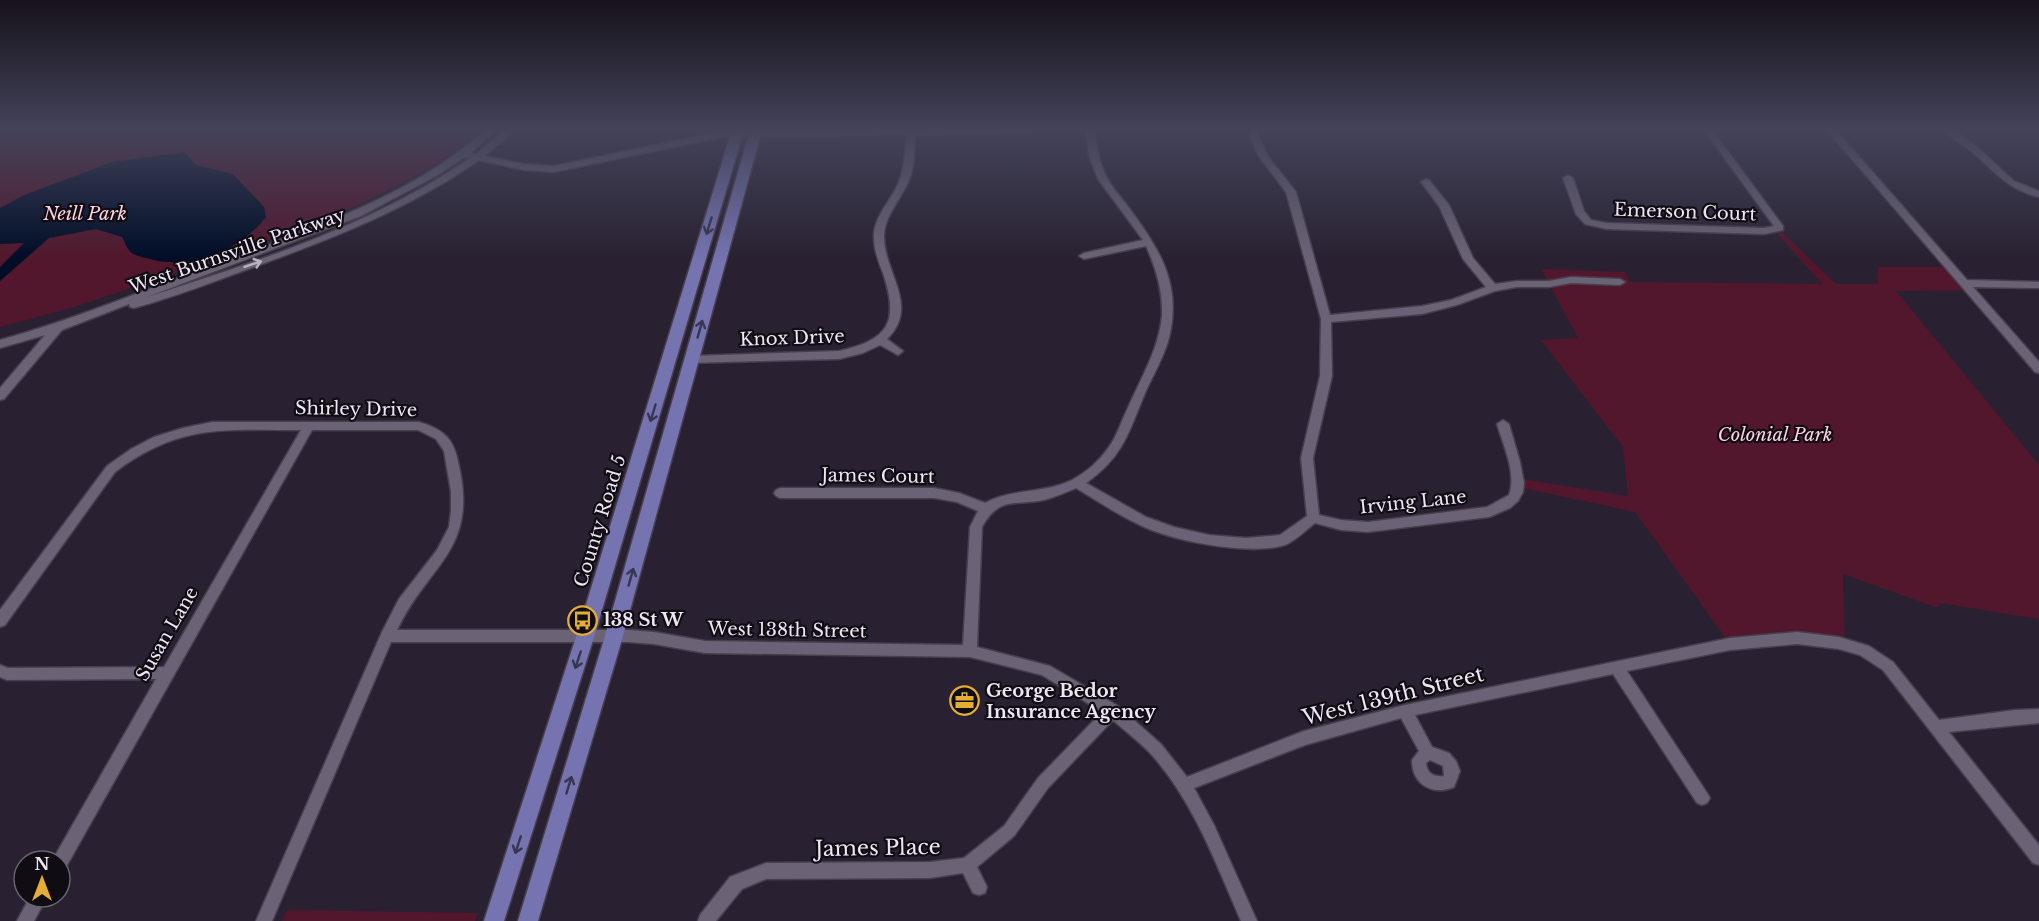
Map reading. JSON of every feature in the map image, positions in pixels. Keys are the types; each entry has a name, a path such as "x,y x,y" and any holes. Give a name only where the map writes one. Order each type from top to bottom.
{"main road":[{"name":"County Road 5","path":"494,921 585,637 725,173"},
{"path":"528,921 614,636 744,173"}],"street":[{"name":"West Burnsville Parkway","path":"58,327 358,214 435,173"},
{"name":"West Burnsville Parkway","path":"0,344 149,300 365,223 406,203 454,173"},
{"path":"898,351 881,340 894,325 898,309 879,249 879,231 906,173"},
{"path":"970,651 976,527 986,509 1002,500 1044,495 1077,483 1100,467 1116,447 1163,340 1167,316 1166,290 1160,265 1149,242 1101,173"},
{"path":"1077,483 1142,521 1173,532 1209,540 1246,543 1283,540 1312,518 1307,458 1326,376 1326,319 1291,192 1277,173"},
{"name":"Emerson Court","path":"1568,178 1579,212 1588,222 1607,226 1753,231 1780,228 1740,173"},
{"path":"1868,173 2039,369"},
{"path":"1999,173 2010,184 2039,194"},
{"path":"1426,182 1444,205 1468,259 1493,288"},
{"path":"1084,256 1149,242"},
{"path":"1326,319 1422,310 1453,303 1493,288 1571,280 1620,282"},
{"path":"1965,283 2039,285"},
{"path":"0,396 58,327"},
{"name":"Knox Drive","path":"692,360 839,356 863,350 881,340"},
{"name":"Irving Lane","path":"1312,518 1341,525 1368,527 1489,512 1503,507 1515,497 1518,483 1503,424"},
{"name":"Susan Lane","path":"67,849 309,426"},
{"name":"Shirley Drive","path":"0,621 111,469 131,454 164,437 180,431 201,428 419,426 437,432 449,444 459,498 456,525 444,553 405,601 387,636 264,921"},
{"name":"James Court","path":"780,493 934,493 959,498 986,509"},
{"name":"West 138th Street","path":"387,636 614,636 654,638 705,647 970,651 1045,670 1113,711 1156,749 1184,785 1209,830 1249,921"},
{"name":"West 139th Street","path":"1184,785 1304,738 1405,711 1753,640 1797,638 1839,643 1863,650 1888,666 2039,857"},
{"path":"1617,668 1702,798"},
{"path":"0,671 7,674 167,673"},
{"name":"James Place","path":"706,921 736,883 766,871 930,870 967,866 1009,831 1043,783 1113,711"},
{"path":"1405,711 1428,753"},
{"path":"1936,727 2039,716"},
{"path":"967,866 978,887"}],"green space":[{"name":"Neill Park","path":"0,173 419,173 356,206 209,262 71,308 0,327"},
{"name":"Colonial Park","path":"1778,228 1836,284 1878,284 1878,267 1951,267 1971,290 1896,291 2039,465 2039,619 1940,603 1938,608 1843,574 1845,645 1839,643 1730,644 1635,512 1518,487 1517,478 1628,496 1623,447 1541,340 1578,338 1541,269 1625,272 1630,282 1822,284 1773,229"},
{"path":"287,910 478,913 475,921 282,921"}],"water":[{"path":"83,173 229,173 233,174 264,207 266,217 244,238 230,247 201,259 185,262 154,260 134,254 122,237 96,229 49,238 0,281 0,267 24,243 0,244 0,208 24,195"}],"place":[{"name":"138 St W","path":"582,620"},
{"name":"George Bedor Insurance Agency","path":"965,701"}]}
